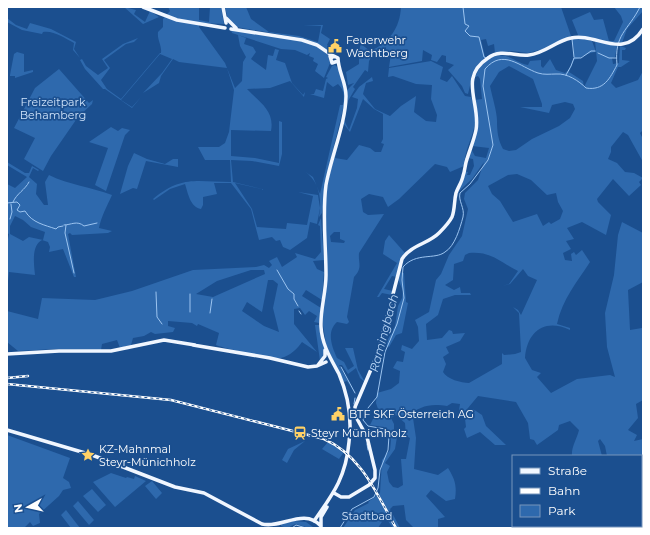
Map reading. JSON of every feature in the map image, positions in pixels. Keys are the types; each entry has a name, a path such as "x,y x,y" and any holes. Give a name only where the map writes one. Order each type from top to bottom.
{"main road":[{"path":"143,7 173,19 215,26 227,25 243,30 302,40 317,45 332,57 337,57 336,62 345,83 346,98 328,174 324,210 326,279 321,324 327,359 337,371 348,404 350,432 345,466 334,493 318,525"},
{"path":"224,7 227,25"},
{"path":"227,25 232,27"},
{"path":"334,493 341,497 349,497 367,487 375,478 375,470 367,437 355,413 356,404 373,367 392,302 400,263 404,255 410,250 435,237 452,217 456,194 464,176 477,122 472,83 477,69 487,58 504,53 524,55 536,54 572,38 585,38 604,44 622,44 635,38 643,29"},
{"path":"332,57 331,62 336,62"},
{"path":"7,354 59,351 111,351 155,341 182,342 270,358 305,367 314,367 327,359"},
{"path":"7,430 92,455 176,487 204,493 264,525 272,525 298,518 318,525"},
{"path":"318,525 328,503"}],"green space":[{"path":"124,7 136,10 134,14 145,22 150,11 159,17 143,24"},
{"path":"168,7 199,7 199,20 209,22 210,7 221,7 224,24 199,23 199,27 227,68 179,62 173,59 161,76 159,83 143,93 162,73 172,59 160,54 121,100 132,107 141,97 132,108 103,89 85,69 80,60 82,59 86,66 98,75 108,68 102,59 123,44 138,38 134,42 126,44 104,60 110,68 101,80 107,89 121,99 160,53 161,53 158,32 163,27 163,19 170,11"},
{"path":"225,7 246,7 251,19 269,32 299,36 318,42 321,26 303,25 323,25 321,33 330,39 327,45 338,53 332,55 318,44 306,39 236,27 228,19"},
{"path":"401,7 561,7 571,36 543,49 528,53 512,51 495,53 494,44 488,46 486,39 481,40 485,57 473,73 468,94 465,93 462,86 448,70 454,65 446,62 446,56 442,55 437,62 431,60 432,55 423,50 422,61 389,67 391,54 386,53 386,47 382,50 375,51 369,61 368,72 365,70 353,87 355,89 348,101 347,90 354,83 348,85 346,72 359,64 359,57 357,56 361,44 370,51 383,44 396,28"},
{"path":"614,7 643,7 643,11 627,29 622,43 603,42 578,35 572,20 590,12 594,20 603,19 609,41 614,41 623,22 621,16"},
{"path":"7,18 16,25 27,29 30,23 51,29 76,42 74,49 80,58 73,50 74,43 67,39 51,32 43,32 42,34 22,30 7,22"},
{"path":"231,30 303,41 315,45 328,55 330,63 324,78 315,71 318,64 313,61 314,58 309,56 310,53 307,55 295,50 281,49 232,33"},
{"path":"238,35 246,38 244,44 253,47 256,52 251,59 266,70 268,55 273,56 275,49 279,50 276,60 285,63 292,83 303,95 305,92 304,97 290,81 270,88 247,89 261,102 271,117 271,131 231,130 231,156 255,158 279,163 279,121 282,122 282,154 279,166 252,161 231,160 233,182 266,190 235,183 252,209 257,227 286,229 287,223 307,225 313,196 298,192 318,195 320,208 317,224 310,222 307,238 290,250 283,247 280,240 276,241 272,237 259,240 251,209 231,183 214,183 217,194 203,197 203,205 201,209 194,206 192,203 185,184 170,189 154,200 153,199 163,191 181,183 199,181 231,182 230,160 205,160 198,147 219,147 225,143 229,132 234,90 227,68 235,88 242,81 243,62 246,57 240,46"},
{"name":"Stadtbad","path":"578,38 592,41 596,52 574,60 569,72 583,81 584,87 597,61 595,41 617,46 615,57 612,58 613,64 619,63 620,46 626,48 625,50 622,50 622,60 630,61 621,67 618,67 611,83 616,88 638,80 643,71 643,130 640,133 643,139 643,162 628,135 623,132 611,147 611,152 608,159 617,163 625,172 634,173 643,178 639,182 641,185 629,196 613,179 597,199 598,202 611,215 606,235 582,222 567,228 574,239 566,241 571,249 563,253 565,260 572,261 571,254 574,252 576,255 582,250 590,262 570,292 559,315 557,324 570,328 570,330 553,326 545,326 539,329 529,341 525,358 532,370 541,373 537,377 551,393 577,379 610,375 615,377 607,347 605,313 614,275 618,235 622,222 643,233 643,282 628,290 630,330 642,328 643,324 643,400 636,404 638,418 628,430 637,435 634,441 643,439 643,473 642,474 642,455 607,455 605,446 600,439 598,441 602,455 572,455 573,446 579,430 570,421 559,425 558,430 537,445 534,440 530,439 528,423 516,402 478,396 463,414 459,410 460,404 452,403 447,406 425,406 406,417 409,421 411,420 412,415 418,411 413,418 416,438 414,469 438,475 448,468 455,483 455,499 446,501 431,490 426,496 445,517 438,519 438,528 414,528 406,520 404,505 393,506 390,509 400,528 393,528 385,517 378,528 343,528 355,510 369,503 368,502 380,493 382,460 390,450 391,440 384,427 370,425 378,409 376,403 377,393 391,389 399,383 400,371 393,368 397,361 403,362 405,352 401,350 402,345 412,349 419,341 418,327 415,320 429,312 436,280 441,274 449,255 462,236 468,209 464,199 465,193 478,180 484,162 472,179 459,191 456,202 456,198 465,171 468,172 467,175 470,175 474,166 473,159 467,158 471,149 475,156 486,158 489,148 472,146 478,120 475,100 482,99 480,79 478,76 475,77 480,67 490,57 497,56 507,57 528,65 530,61 541,60 541,66 543,68 550,59 556,70 565,73 573,62 573,43 571,39","holes":["509,66 533,79 542,104 542,107 520,107 549,113 552,105 565,102 573,104 575,109 570,118 559,126 532,139 516,150 509,151 503,149 500,142 490,86 499,72","517,174 531,180 547,195 556,193 558,202 563,211 560,219 551,224 549,222 543,226 537,214 513,222 500,201 492,194 488,186 508,175","469,253 489,255 518,271 509,284 502,286 510,284 523,269 528,276 537,280 521,315 518,310 513,307 519,313 521,352 504,355 502,353 502,364 469,383 454,380 443,372 446,364 443,357 449,353 446,347 460,341 465,333 453,334 452,331 449,330 442,338 427,340 426,324 438,315 443,299 455,295 471,295 470,293 461,293 460,287 454,290 445,285 453,280 454,264 463,261 465,255","396,415 405,423 406,436 410,438 406,459 401,459 403,485 398,488 393,487 389,482 387,472 390,466 385,463 395,449 397,437 394,434 394,424 391,418"]},
{"path":"17,52 24,54 24,72 33,70 33,72 15,78 15,76 10,75 14,54"},
{"path":"431,61 443,67 440,79 447,82 452,76 465,96 471,97 474,108 475,125 465,156 464,166 450,172 447,167 435,164 399,199 388,207 383,197 369,194 361,199 363,212 368,215 384,214 359,253 359,268 354,277 347,317 349,322 347,324 337,322 331,335 333,349 337,358 344,362 348,370 354,366 345,348 353,348 358,370 365,382 360,378 356,368 348,374 342,365 339,365 354,392 347,381 344,382 333,362 326,344 322,319 325,297 326,199 329,177 342,129 335,158 347,160 359,145 370,148 375,152 381,152 384,144 381,143 383,139 383,114 374,109 363,99 350,132 343,123 344,120 349,130 357,108 358,99 352,97 359,87 372,77 373,81 366,83 363,94 375,109 390,116 401,106 416,96 414,112 426,121 436,122 437,115 431,99 432,85 416,84 393,76 388,77 389,68","holes":["334,232 340,232 340,239 345,241 344,243 331,242 330,236"]},
{"path":"335,65 342,76 345,101 330,162 322,213 319,217 320,198 318,190 320,194 340,105 343,105 344,96 342,89 338,84 333,87 327,82 324,98 310,94 314,94 316,89 323,91 326,79 328,78 326,77 332,66"},
{"name":"Freizeitpark Behamberg","path":"59,69 89,103 93,100 92,104 78,117 51,156 43,171 24,159 35,138 14,128 35,88"},
{"path":"111,127 118,131 122,128 130,130 125,135 106,191 95,185 108,148 89,142"},
{"path":"134,153 147,159 165,164 173,159 178,159 178,167 146,161 137,189 133,188 120,194 128,166"},
{"path":"7,162 25,173 29,173 32,166 39,170 38,171 33,168 29,177 37,184 36,194 44,205 48,205 45,182 49,175 112,195 99,228 112,231 108,233 68,234 76,277 74,277 63,249 49,252 50,247 48,242 42,240 36,246 35,251 35,275 9,272 7,290 7,244 9,234 7,233 7,184 15,188 27,177 7,165","holes":["15,216 23,220 31,227 45,232 43,240 29,237 23,241 10,234 10,226"]},
{"path":"321,218 324,260 313,261 317,269 324,272 322,300 306,290 302,296 321,308 319,323 314,322 317,316 309,311 305,315 300,308 294,309 294,324 317,352 302,342 288,356 281,358 229,349 216,345 219,333 198,324 197,326 192,323 168,321 168,326 175,328 173,332 155,334 151,332 144,336 133,338 131,345 120,348 117,340 102,344 101,350 55,349 18,351 7,342 7,311 38,319 42,298 95,300 132,291 193,270 256,267 264,265 269,268 272,265 269,261 277,257 282,267 297,257 295,253 315,259 321,252 320,226 318,225","holes":["251,270 264,270 265,274 213,297 196,294 217,281","268,280 273,280 278,284 273,308 279,332 264,326 242,311 247,302 262,312"]},
{"path":"389,235 405,253 401,257 397,277 392,276 384,289 393,291 392,295 382,293 379,297 377,297 397,263 383,254 385,241"},
{"path":"399,272 404,273 406,302 408,303 402,333 396,335 389,347 385,345 395,326 398,306 402,298 403,291 398,279"},
{"path":"315,325 319,325 324,344 324,353 320,361"},
{"path":"473,409 482,415 486,426 506,445 495,445 480,432 467,438 464,429 466,427 465,419"},
{"path":"7,435 70,458 63,478 69,482 71,488 63,490 59,496 39,514 40,523 33,526 30,522 24,528 7,528"},
{"path":"305,441 294,450 287,463 282,460 288,449"},
{"path":"328,442 344,452 339,459 322,449"},
{"path":"111,473 134,479 135,476 146,481 115,507 93,482"},
{"path":"152,481 162,493 156,499 145,486"},
{"path":"92,489 106,505 98,512 83,496"},
{"path":"78,501 94,520 89,525 73,506"},
{"path":"66,510 80,528 71,528 61,515"},
{"path":"294,521 306,522 313,527 309,528 296,524 288,528 281,526 281,524"}],"waterway":[{"path":"463,7 465,24 469,26 465,31 470,36 479,37 484,57 486,58"},
{"name":"Ramingbach","path":"340,528 352,509 374,497 378,488 380,470 388,450 389,436 385,429 368,426 363,420 368,408 377,397 385,352 397,324 404,298 402,280 403,267 414,259 436,256 445,252 452,246 463,217 460,193 470,184 488,160 493,145 483,86 485,69 492,63 505,59 540,74 560,74 576,80 586,88 597,88 609,79 617,65 620,39 640,7"},
{"path":"572,39 574,57"},
{"name":"Ramingbach","path":"566,75 574,58 581,58 591,51 595,51"},
{"name":"Ramingbach","path":"598,53 609,58 616,58"},
{"path":"13,202 29,182"},
{"path":"7,203 17,202 20,205 17,210 20,212 25,211 31,218 39,223 56,229 63,226"},
{"path":"10,219 12,212 11,204"},
{"path":"64,225 79,223 84,226 97,223"},
{"path":"66,225 65,233 74,273"},
{"path":"277,270 288,289 294,294 294,299 298,306"},
{"path":"156,292 157,317 162,324"},
{"path":"190,294 190,312"},
{"path":"210,313 212,299"},
{"path":"341,367 355,393"},
{"path":"354,404 355,398"},
{"path":"367,444 368,450"},
{"name":"Ramingbach","path":"292,528 296,525 306,528"}],"railway":[{"path":"7,378 28,376"},
{"path":"7,384 171,400 324,439 337,446 358,465 367,477 396,528"}],"place":[{"name":"Feuerwehr Wachtberg","path":"335,46"},
{"name":"BTF SKF Österreich AG","path":"338,414"},
{"name":"Steyr Münichholz","path":"300,433"},
{"name":"KZ-Mahnmal Steyr-Münichholz","path":"88,455"}]}
